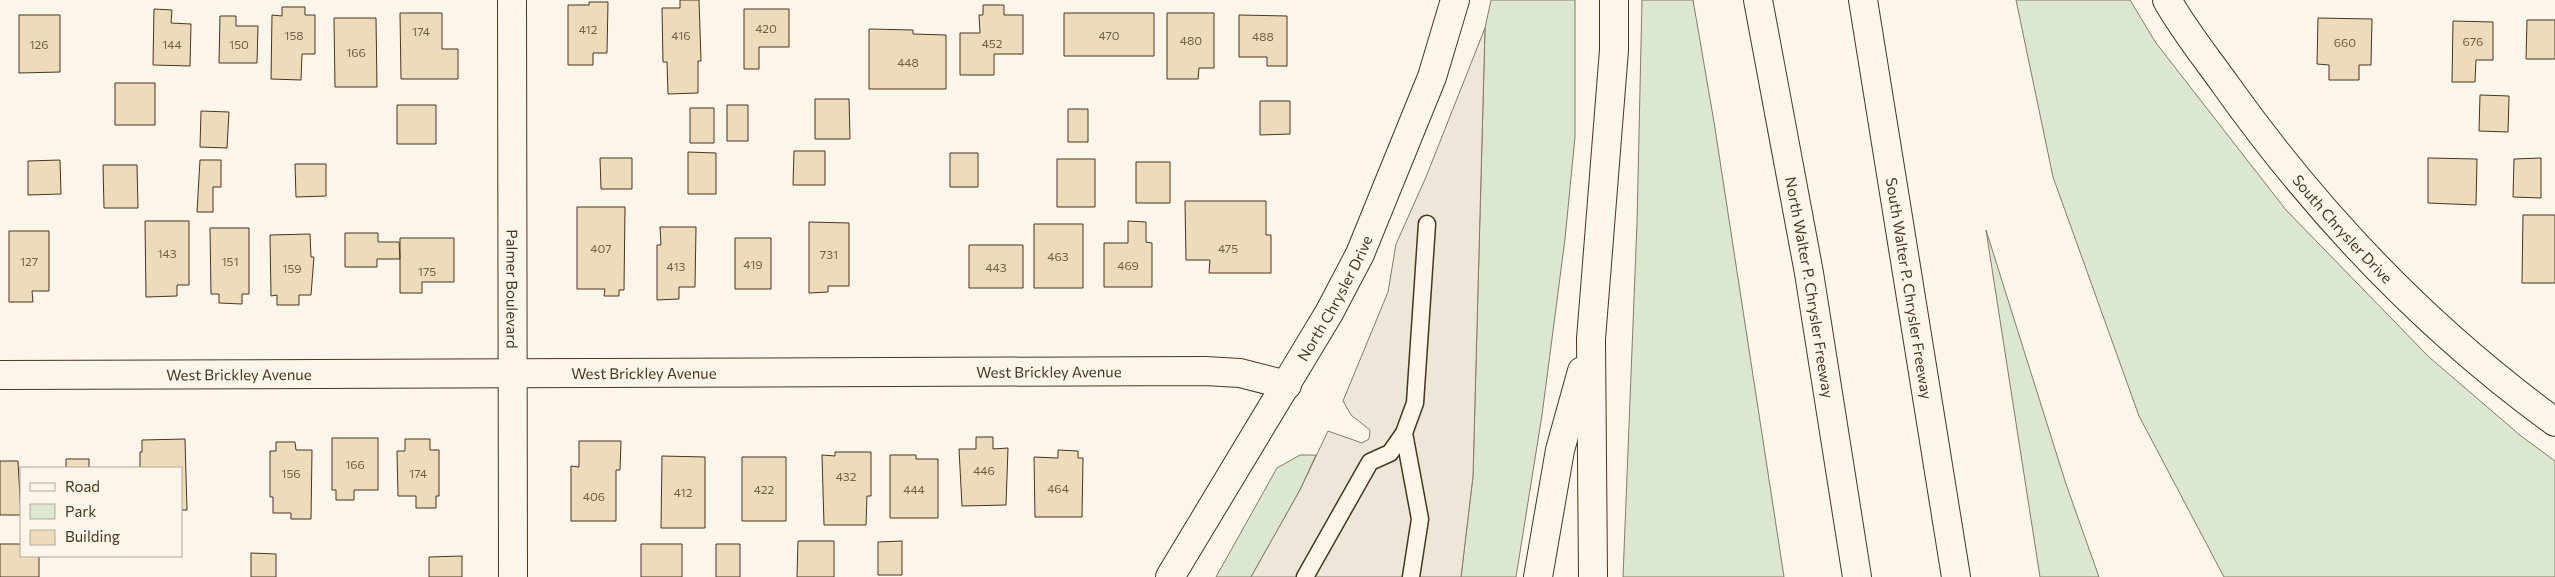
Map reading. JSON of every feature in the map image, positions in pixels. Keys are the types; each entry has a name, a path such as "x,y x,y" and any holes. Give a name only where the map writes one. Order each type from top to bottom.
{"main road":[{"name":"Palmer Boulevard","path":"512,0 513,577"},
{"name":"North Chrysler Drive","path":"1170,577 1287,385 1329,313 1360,254 1432,77 1455,0"},
{"path":"1593,577 1592,339 1614,50 1614,0"},
{"name":"North Walter P. Chrysler Freeway","path":"1758,0 1809,273 1856,577"},
{"name":"South Walter P. Chrysler Freeway","path":"1863,0 1956,577"},
{"name":"South Chrysler Drive","path":"2166,0 2252,123 2304,187 2358,248 2426,315 2478,361 2552,415"},
{"path":"1538,577 1560,450 1592,339"},
{"name":"West Brickley Avenue","path":"0,375 1205,371 1240,373 1287,385"}],"lane":[{"path":"1305,577 1370,462 1390,452 1404,433 1415,403 1427,224"},
{"path":"1404,433 1420,519 1411,577"}],"green space":[{"path":"1491,0 1575,0 1575,137 1565,239 1542,415 1516,577 1461,577 1473,476 1485,28"},
{"path":"1642,0 1693,0 1714,122 1784,577 1623,577 1637,223"},
{"path":"2016,0 2130,0 2156,43 2286,210 2429,357 2521,436 2555,461 2555,577 2224,577 2139,416 2053,177"},
{"path":"1986,230 2066,484 2099,577 2040,577"},
{"path":"1300,455 1316,455 1300,490 1251,577 1216,577 1277,468"}],"shaded area":[{"path":"1485,28 1473,476 1461,577 1251,577 1300,490 1328,431 1362,443 1369,439 1370,430 1351,415 1343,401 1388,292 1396,244 1426,177"}],"building":[{"path":"680,0 699,0 701,61 698,61 698,93 668,94 667,62 663,62 662,8 680,8"},
{"path":"589,2 608,2 607,53 593,53 593,65 568,65 568,5 589,5"},
{"path":"983,5 1004,5 1004,15 1023,15 1023,54 994,54 994,75 960,75 960,33 980,33 979,15 983,15"},
{"path":"282,7 305,7 305,15 315,15 315,54 302,54 301,80 271,79 272,15 282,16"},
{"path":"154,9 172,10 171,23 191,24 190,66 153,65"},
{"path":"744,9 789,9 789,47 759,47 759,69 744,69"},
{"path":"400,13 442,13 442,49 458,49 458,79 401,79"},
{"path":"1064,13 1154,13 1154,56 1064,56"},
{"path":"1167,13 1214,13 1214,68 1199,68 1198,79 1167,79"},
{"path":"19,15 60,15 60,72 19,73"},
{"path":"1239,15 1287,16 1287,66 1267,66 1267,57 1239,57"},
{"path":"220,16 236,16 236,26 258,26 257,63 219,63"},
{"path":"334,18 376,18 377,87 335,87"},
{"path":"2318,18 2372,19 2371,65 2359,65 2359,80 2329,80 2329,65 2317,64"},
{"path":"2527,20 2555,20 2555,59 2526,59"},
{"path":"2453,21 2493,22 2493,60 2476,60 2475,82 2452,82"},
{"path":"869,29 913,30 913,34 946,35 946,89 869,89"},
{"path":"115,83 155,83 155,125 115,125"},
{"path":"2480,95 2509,96 2508,132 2479,131"},
{"path":"815,99 849,99 850,139 815,139"},
{"path":"1260,101 1290,101 1290,134 1260,135"},
{"path":"397,105 436,105 436,144 397,144"},
{"path":"727,105 748,105 748,141 727,141"},
{"path":"690,108 714,108 714,143 690,143"},
{"path":"1068,109 1088,109 1088,142 1068,142"},
{"path":"201,111 229,112 227,148 200,147"},
{"path":"794,151 825,151 825,185 793,185"},
{"path":"688,152 716,153 716,194 688,194"},
{"path":"950,153 978,153 978,187 950,187"},
{"path":"600,158 632,158 632,189 601,189"},
{"path":"2428,158 2477,159 2476,205 2428,203"},
{"path":"2541,158 2541,198 2513,197 2514,159"},
{"path":"1057,159 1095,159 1095,207 1057,207"},
{"path":"60,160 61,194 28,195 28,161"},
{"path":"200,160 221,160 221,187 213,187 213,212 197,212"},
{"path":"1136,162 1170,162 1170,203 1136,203"},
{"path":"295,164 326,164 326,196 296,197"},
{"path":"103,165 137,165 138,208 104,208"},
{"path":"1185,201 1266,201 1266,235 1271,235 1271,273 1209,273 1210,260 1186,260"},
{"path":"577,207 625,207 624,290 619,290 619,296 604,296 605,289 577,289"},
{"path":"2523,215 2555,215 2555,283 2522,283"},
{"path":"145,221 189,221 189,285 177,285 177,296 146,297"},
{"path":"1128,221 1146,222 1146,242 1152,243 1152,287 1104,287 1104,243 1128,243"},
{"path":"809,222 849,223 849,286 828,286 828,292 809,293"},
{"path":"1034,224 1083,224 1083,288 1034,288"},
{"path":"660,227 696,227 695,287 679,287 679,299 657,300 657,245 661,245"},
{"path":"210,228 249,228 249,294 242,294 242,304 219,303 219,294 211,294"},
{"path":"9,231 49,231 49,291 32,291 33,302 9,302"},
{"path":"345,233 378,233 378,242 399,242 400,259 377,259 377,267 345,267"},
{"path":"310,234 311,257 314,257 311,295 299,295 299,305 277,305 277,295 271,296 270,235"},
{"path":"400,238 454,238 454,282 422,282 422,293 400,293"},
{"path":"735,238 771,238 771,289 735,289"},
{"path":"969,245 1023,245 1023,288 969,288"},
{"path":"976,437 993,437 993,449 1008,448 1006,505 962,506 959,449 976,449"},
{"path":"332,438 378,438 378,490 354,490 354,500 336,500 336,490 332,490"},
{"path":"185,439 187,510 182,510 182,467 140,467 142,440"},
{"path":"405,439 430,439 430,450 439,450 439,496 436,496 436,508 416,508 416,496 398,496 397,451 405,451"},
{"path":"579,441 621,441 620,470 616,470 616,521 571,521 571,466 579,467"},
{"path":"276,442 295,442 296,450 312,450 311,519 291,519 291,513 273,513 273,497 270,497 270,451 276,451"},
{"path":"1058,450 1078,451 1078,458 1083,458 1082,517 1035,517 1034,457 1058,458"},
{"path":"835,452 871,452 871,496 867,496 866,525 824,525 822,455 835,456"},
{"path":"890,455 916,455 916,459 938,459 938,518 890,518"},
{"path":"662,456 705,457 705,528 661,528"},
{"path":"742,457 786,457 786,521 742,521"},
{"path":"66,459 89,459 89,467 66,467"},
{"path":"0,461 18,461 20,515 0,515"},
{"path":"798,541 834,541 834,577 797,577"},
{"path":"902,541 902,575 878,575 878,542"},
{"path":"0,544 20,544 20,557 39,557 39,577 0,577"},
{"path":"641,544 682,544 682,577 641,577"},
{"path":"716,544 740,544 740,577 716,577"},
{"path":"251,553 276,554 276,577 251,577"},
{"path":"462,556 462,577 429,577 429,557"}]}
